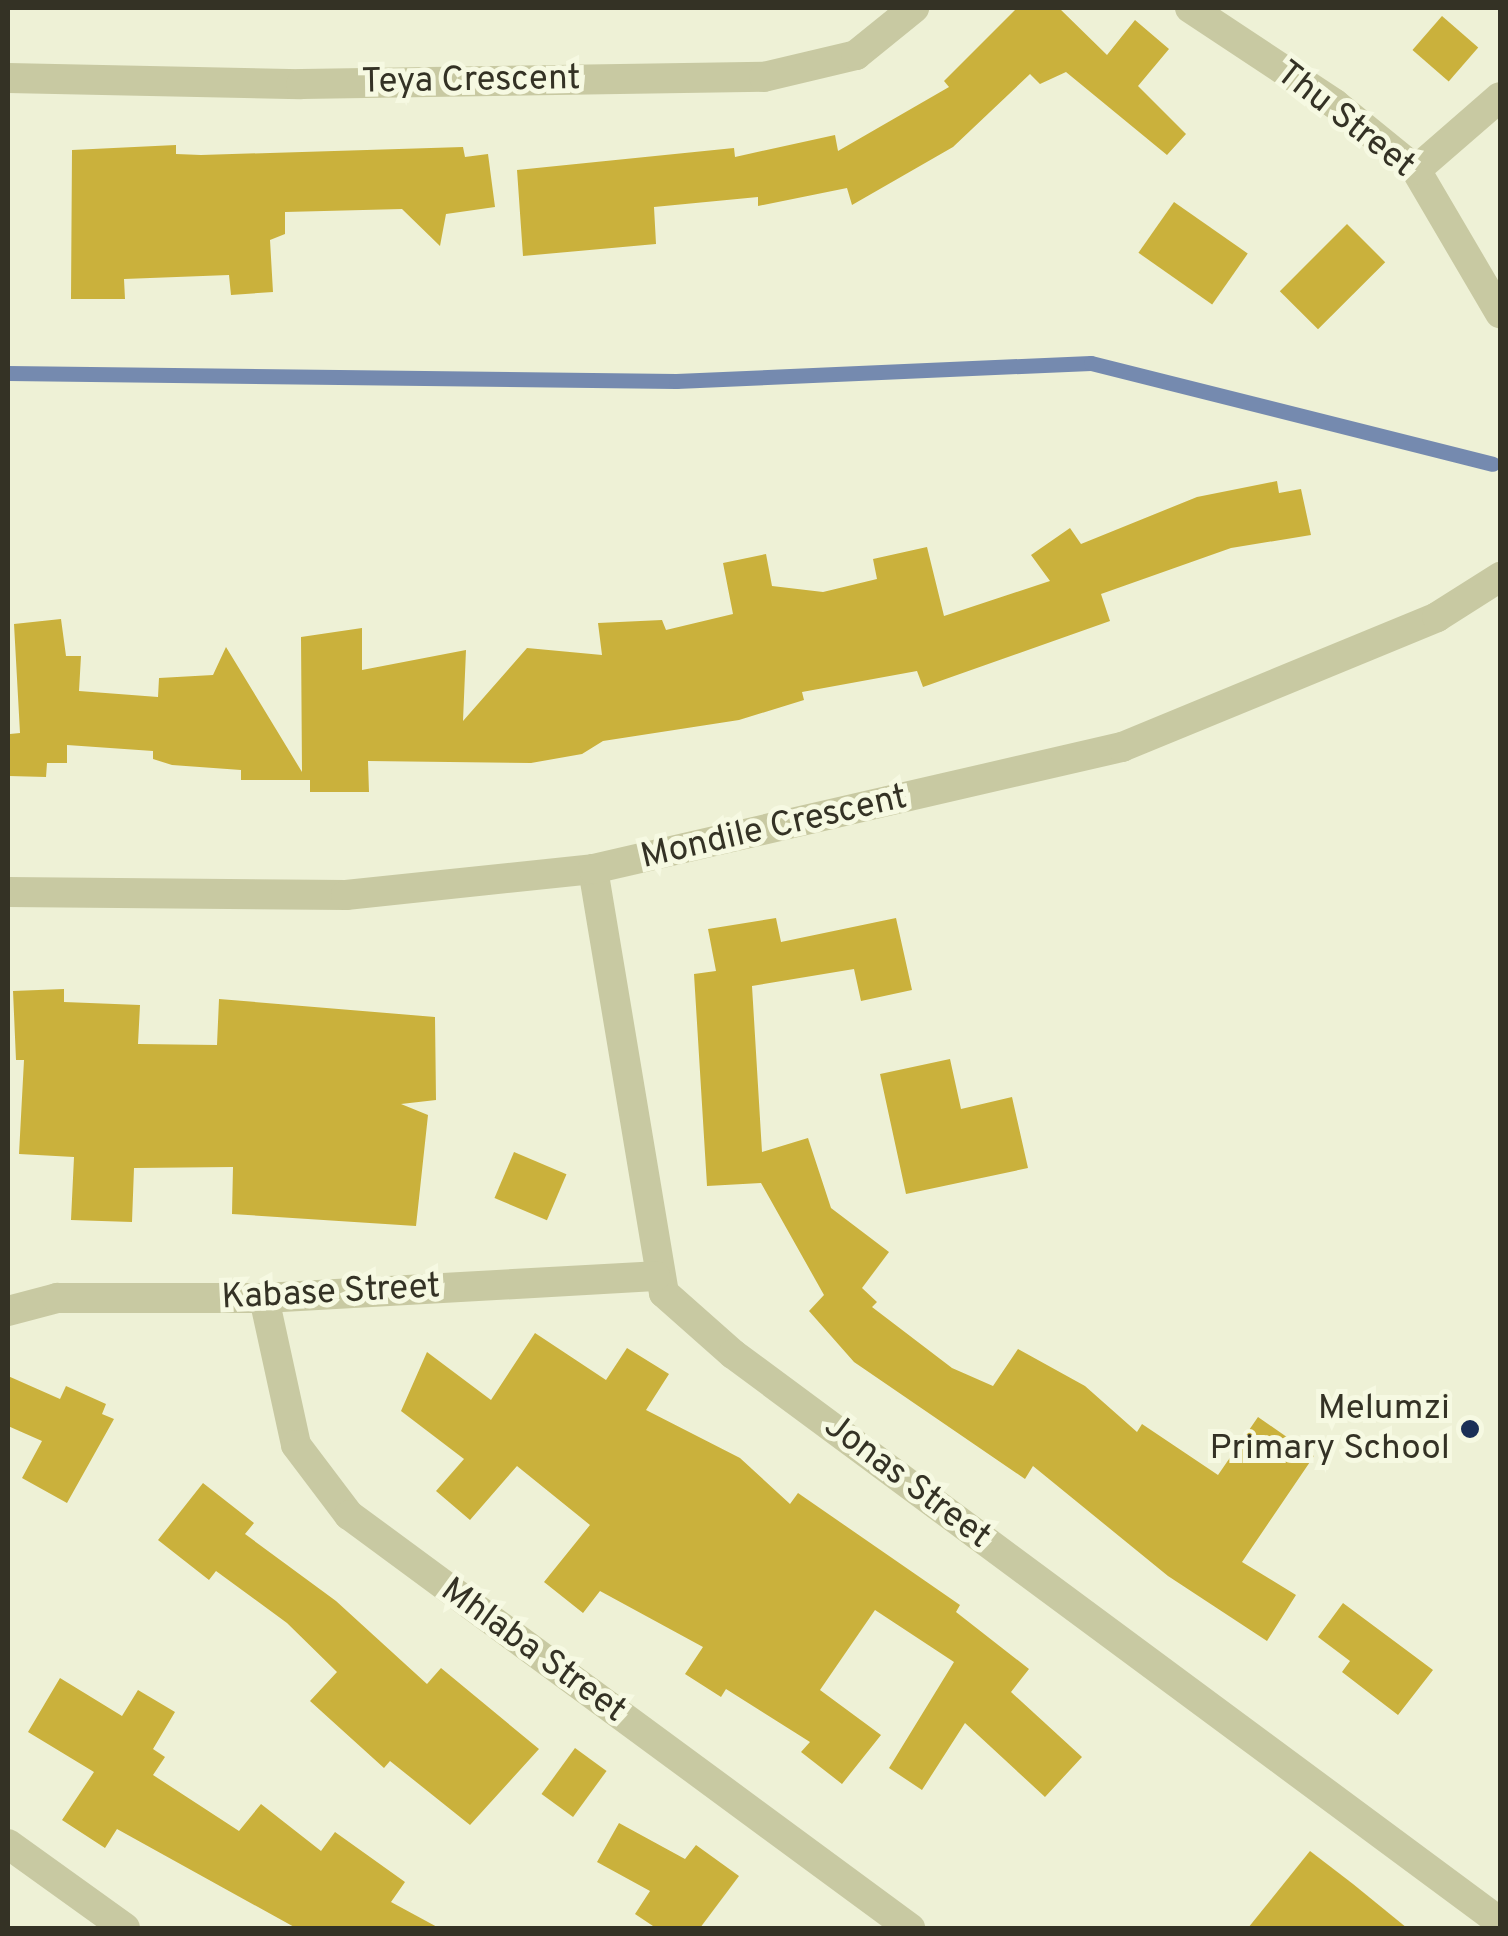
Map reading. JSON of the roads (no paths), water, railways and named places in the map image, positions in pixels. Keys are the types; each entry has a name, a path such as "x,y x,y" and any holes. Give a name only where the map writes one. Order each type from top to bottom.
{"street":[{"name":"Teya Crescent","path":"8,78 301,84 764,77 856,55 914,8"},
{"name":"Thu Street","path":"1190,8 1335,104 1416,170 1500,313"},
{"path":"1416,170 1500,96"},
{"name":"Mondile Crescent","path":"8,892 346,895 593,869 1122,747 1437,617 1500,577"},
{"name":"Jonas Street","path":"593,869 656,1276 692,1322 1500,1922"},
{"name":"Kabase Street","path":"8,1311 57,1298 264,1298 656,1276"},
{"name":"Mhlaba Street","path":"264,1298 296,1445 349,1515 910,1928"},
{"path":"8,1844 125,1928"}],"waterway":[{"path":"8,373 676,381 1091,363 1493,464"}],"place":[{"name":"Melumzi Primary School","path":"1470,1429"}]}
